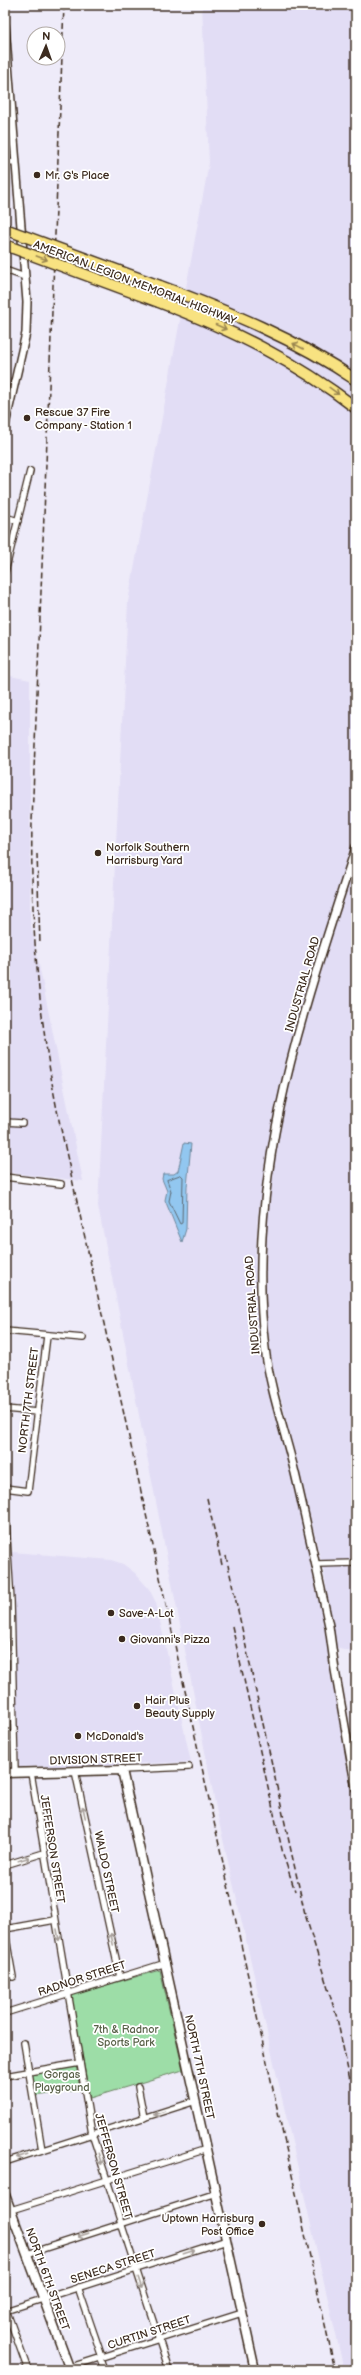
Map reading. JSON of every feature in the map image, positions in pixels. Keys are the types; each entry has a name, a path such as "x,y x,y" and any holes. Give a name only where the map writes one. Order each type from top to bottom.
{"highway":[{"name":"AMERICAN LEGION MEMORIAL HIGHWAY","path":"5,229 202,302 277,335 356,380"},
{"name":"AMERICAN LEGION MEMORIAL HIGHWAY","path":"5,245 159,302 242,336 308,372 356,408"}],"main road":[{"name":"DIVISION STREET","path":"5,1774 122,1770"},
{"name":"NORTH 7TH STREET","path":"122,1770 217,2193 254,2370"},
{"name":"NORTH 6TH STREET","path":"5,2195 43,2298 67,2369"}],"street":[{"path":"5,26 25,277 26,333 5,425"},
{"path":"5,126 12,116"},
{"path":"5,162 15,163"},
{"path":"5,270 25,277"},
{"path":"5,572 30,471"},
{"path":"5,517 18,521"},
{"name":"INDUSTRIAL ROAD","path":"356,847 316,970 270,1154 261,1230 260,1274 265,1350 316,1564 329,1626 335,1670 356,1789"},
{"path":"5,1122 22,1123"},
{"path":"5,1177 61,1184"},
{"path":"5,1331 47,1336 83,1338"},
{"name":"NORTH 7TH STREET","path":"5,1488 28,1491 47,1336"},
{"path":"5,1408 37,1412"},
{"path":"5,1506 8,1619 15,1773"},
{"path":"316,1564 356,1563"},
{"name":"DIVISION STREET","path":"122,1770 189,1767"},
{"name":"WALDO STREET","path":"75,1771 120,1977"},
{"name":"JEFFERSON STREET","path":"31,1773 92,2134 169,2370"},
{"path":"5,1865 44,1853"},
{"path":"12,1977 5,1930 55,1920"},
{"name":"RADNOR STREET","path":"5,2013 166,1963"},
{"path":"24,2043 42,2150"},
{"path":"5,2076 80,2064"},
{"path":"138,2087 144,2118"},
{"path":"5,2162 196,2101"},
{"path":"11,2210 207,2149"},
{"path":"27,2254 217,2193"},
{"name":"SENECA STREET","path":"5,2311 227,2240"},
{"path":"78,2287 104,2370"},
{"path":"5,2311 8,2315 28,2370"},
{"name":"CURTIN STREET","path":"67,2369 242,2313"}],"shaded area":[{"path":"202,5 356,5 356,831 311,973 276,1110 258,1214 255,1260 257,1309 262,1352 324,1617 332,1676 356,1805 356,2370 344,2370 217,1813 98,1206 128,602 209,163"},
{"path":"5,675 30,680 30,921 83,1181 5,1172"},
{"path":"356,865 356,1653 336,1648 324,1572 271,1358 266,1317 266,1265 267,1205 277,1131 294,1063 334,926"},
{"path":"12,1552 111,1560 123,1564 135,1573 149,1589 156,1603 191,1762 19,1767"},
{"path":"5,1790 12,1833 5,1834"}],"green space":[{"name":"7th & Radnor Sports Park","path":"160,1970 183,2070 90,2098 71,1995"},
{"name":"Gorgas Playground","path":"76,2065 80,2090 35,2096 30,2073"}],"water":[{"path":"184,1143 191,1144 187,1187 186,1229 182,1242 165,1200 167,1191 162,1179 163,1174 174,1174 178,1171"}],"railway":[{"path":"64,5 32,821 34,934 41,1009 59,1120 335,2370"},
{"path":"37,854 40,944"},
{"path":"207,1498 222,1565"},
{"path":"226,1556 305,1914 337,2018 350,2080"},
{"path":"232,1626 283,1854 295,1891"}],"place":[{"name":"Mr. G's Place","path":"37,175"},
{"name":"Rescue 37 Fire Company - Station 1","path":"27,418"},
{"name":"Norfolk Southern Harrisburg Yard","path":"98,853"},
{"name":"Save-A-Lot","path":"111,1613"},
{"name":"Giovanni's Pizza","path":"122,1639"},
{"name":"Hair Plus Beauty Supply","path":"137,1706"},
{"name":"McDonald's","path":"78,1736"},
{"name":"Uptown Harrisburg Post Office","path":"262,2224"}]}
